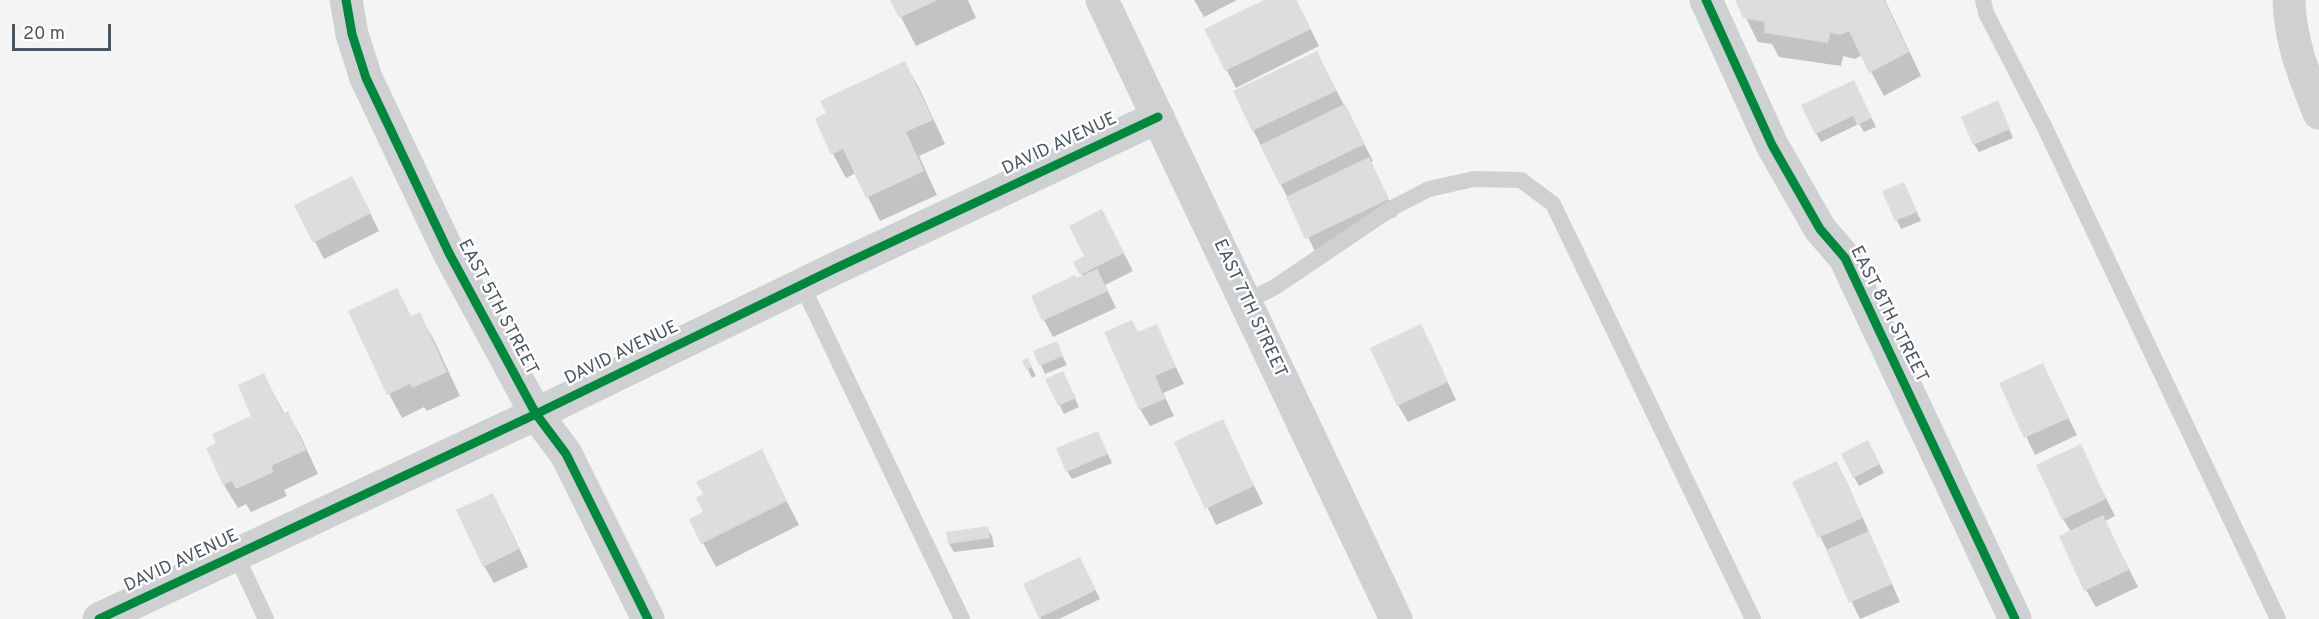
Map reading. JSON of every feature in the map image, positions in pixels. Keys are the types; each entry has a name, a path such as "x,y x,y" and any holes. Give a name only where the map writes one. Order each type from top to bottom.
{"street":[{"name":"EAST 5TH STREET","path":"346,0 352,34 366,78 449,254 536,414 566,454 648,619"},
{"name":"EAST 7TH STREET","path":"1102,0 1396,619"},
{"name":"EAST 8TH STREET","path":"1706,0 1772,145 1820,229 1845,258 2015,619"},
{"path":"2289,0 2290,26 2299,64 2319,113"},
{"name":"DAVID AVENUE","path":"99,619 536,414 1158,117"}],"lane":[{"path":"1983,0 1986,12 2044,126 2278,619"},
{"path":"1245,302 1275,287 1392,208 1430,189 1474,179 1521,180 1553,204 1753,619"},
{"path":"802,285 962,619"},
{"path":"236,555 266,619"}],"building":[{"path":"890,0 938,0 899,18"},
{"path":"1264,0 1296,0 1311,29 1225,71 1204,29"},
{"path":"1735,0 1884,0 1909,52 1869,73 1849,31 1841,35 1830,33 1828,43 1764,33 1765,22 1743,18"},
{"path":"1317,51 1336,91 1252,131 1233,91"},
{"path":"905,61 933,120 906,132 924,171 866,198 843,149 831,155 815,119 826,113 820,101"},
{"path":"1854,80 1872,118 1857,125 1853,116 1815,134 1801,105"},
{"path":"1998,100 2010,129 1973,145 1961,117"},
{"path":"1345,104 1365,144 1280,185 1260,145"},
{"path":"1369,157 1389,199 1305,239 1286,197"},
{"path":"352,176 371,213 313,243 294,205"},
{"path":"1904,182 1917,212 1895,221 1882,191"},
{"path":"1102,209 1124,253 1080,275 1073,262 1084,256 1069,226"},
{"path":"1097,269 1108,291 1042,321 1031,296 1075,275 1077,278"},
{"path":"397,288 411,316 420,312 447,372 412,388 410,384 387,395 348,311"},
{"path":"1132,320 1138,332 1157,324 1176,367 1155,376 1165,399 1139,410 1104,332"},
{"path":"1421,324 1448,382 1397,406 1370,348"},
{"path":"1057,341 1063,356 1039,366 1033,351"},
{"path":"1028,358 1032,367 1026,370 1022,360"},
{"path":"2043,363 2069,418 2024,438 1999,383"},
{"path":"1063,371 1076,398 1058,406 1045,379"},
{"path":"264,373 283,414 288,411 306,450 271,466 274,472 236,489 232,481 223,485 206,448 216,443 212,434 251,416 238,385"},
{"path":"1223,419 1254,486 1205,509 1174,442"},
{"path":"1098,431 1108,454 1066,472 1056,448"},
{"path":"1868,440 1880,464 1853,478 1841,454"},
{"path":"2081,444 2106,499 2062,520 2036,465"},
{"path":"762,449 787,501 701,544 689,519 703,512 696,498 703,494 696,482"},
{"path":"1837,461 1863,518 1818,538 1792,482"},
{"path":"493,493 519,549 483,567 456,510"},
{"path":"2103,515 2129,570 2084,591 2059,536"},
{"path":"988,526 990,538 948,544 946,532"},
{"path":"1869,531 1892,584 1849,603 1826,550"},
{"path":"1080,557 1096,590 1039,618 1023,584"}],"cycle path":[{"path":"346,0 352,34 366,78 449,253 536,414 566,454 648,619"},
{"path":"1706,0 1772,145 1820,229 1845,258 2015,619"},
{"path":"99,619 536,414 834,269 1158,117"}]}
